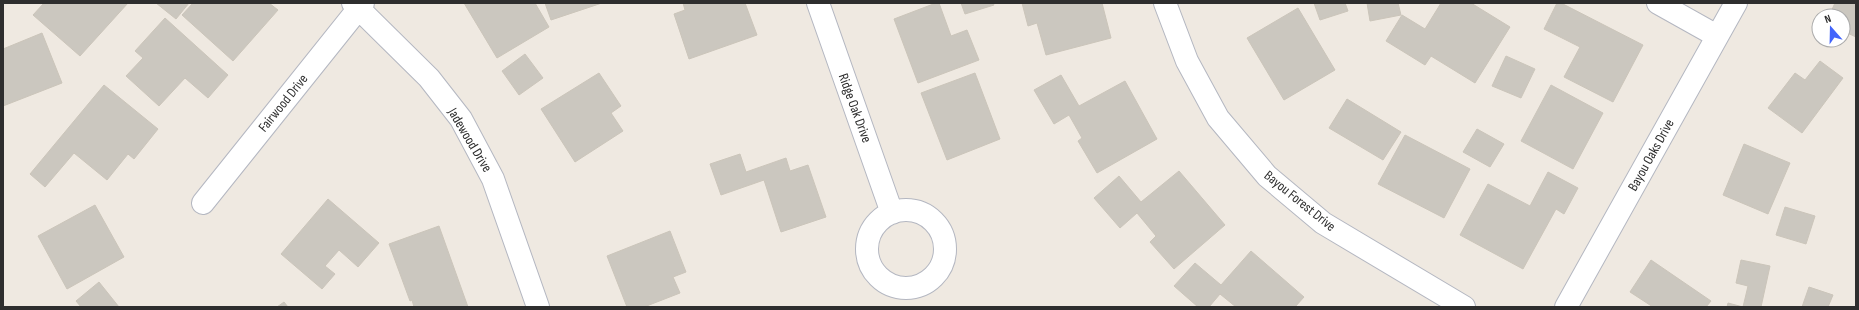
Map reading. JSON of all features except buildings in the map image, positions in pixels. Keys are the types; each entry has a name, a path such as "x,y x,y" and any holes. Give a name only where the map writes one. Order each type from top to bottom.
{"street":[{"name":"Ridge Oak Drive","path":"818,3 892,213"},
{"name":"Bayou Forest Drive","path":"1165,3 1187,61 1218,118 1267,176 1323,223 1464,307"},
{"path":"1658,3 1717,36"},
{"name":"Bayou Oaks Drive","path":"1566,307 1736,3"},
{"name":"Fairwood Drive","path":"203,202 358,4"},
{"name":"Jadewood Drive","path":"358,4 429,78 461,119 493,179 538,307"}]}
